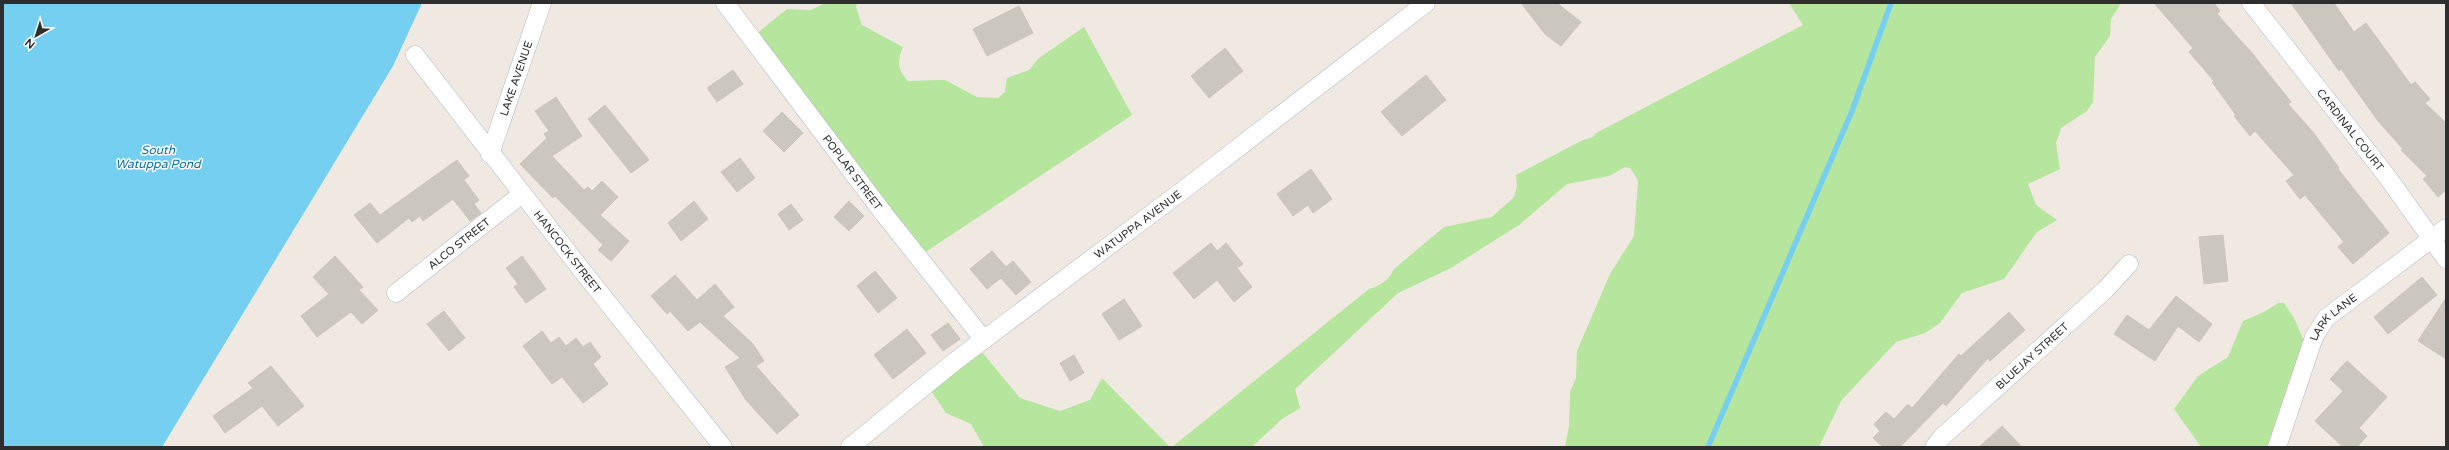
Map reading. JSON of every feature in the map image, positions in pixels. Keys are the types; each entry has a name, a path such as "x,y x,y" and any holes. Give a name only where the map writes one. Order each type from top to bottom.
{"street":[{"name":"LAKE AVENUE","path":"490,154 542,3"},
{"name":"POPLAR STREET","path":"725,3 879,208 984,340"},
{"name":"WATUPPA AVENUE","path":"850,447 984,340 1186,188 1426,3"},
{"name":"CARDINAL COURT","path":"2251,3 2386,175 2446,259"},
{"name":"HANCOCK STREET","path":"415,55 490,154 723,447"},
{"name":"ALCO STREET","path":"396,293 522,194"},
{"name":"LARK LANE","path":"2277,447 2314,336 2326,318 2446,228"},
{"name":"BLUEJAY STREET","path":"1934,447 1942,437 2106,289 2129,264"}],"green space":[{"path":"825,3 857,3 856,7 862,25 903,47 899,65 902,73 908,81 945,80 977,97 998,98 1005,92 1007,78 1029,70 1039,58 1084,27 1132,115 921,255 755,35 787,9 811,10"},
{"path":"1789,3 2121,3 2111,19 2110,36 2095,57 2093,102 2087,111 2061,128 2056,143 2060,169 2028,184 2036,205 2057,220 2037,232 2004,279 1962,293 1940,323 1925,333 1896,342 1841,401 1819,447 1565,447 1569,426 1570,392 1576,378 1577,351 1610,274 1634,236 1638,180 1630,168 1625,167 1609,176 1567,184 1519,225 1451,268 1398,293 1295,389 1300,408 1282,419 1252,447 1172,447 1369,289 1384,282 1394,269 1444,227 1492,217 1514,197 1517,186 1516,175 1583,140 1593,137 1596,133 1803,25"},
{"path":"2278,303 2284,303 2294,318 2306,346 2271,447 2201,447 2174,409 2198,376 2228,357 2243,321 2264,312"},
{"path":"981,351 1020,398 1060,411 1090,400 1102,378 1170,447 984,447 971,424 946,413 926,383"}],"water":[{"name":"South Watuppa Pond","path":"3,3 422,3 393,66 162,447 3,447"}],"building":[{"path":"1521,3 1557,3 1581,22 1561,46 1545,34"},
{"path":"2154,3 2214,3 2220,11 2217,14 2252,53 2291,102 2288,104 2313,132 2339,168 2338,169 2389,233 2353,264 2338,247 2344,242 2305,195 2300,199 2286,181 2294,175 2255,131 2250,136 2234,116 2236,115 2212,82 2214,81 2189,52 2193,48"},
{"path":"2291,3 2334,3 2354,32 2366,23 2411,85 2415,82 2430,99 2425,103 2446,123 2446,190 2438,197 2423,179 2427,176 2401,150 2403,149 2378,121 2341,69 2339,71"},
{"path":"1019,6 1033,33 987,56 973,29"},
{"path":"1225,48 1243,71 1209,98 1191,76"},
{"path":"733,70 743,84 717,102 707,88"},
{"path":"1426,75 1446,100 1402,136 1381,112"},
{"path":"556,97 582,136 552,156 584,190 588,187 592,191 602,181 618,197 600,215 629,241 611,261 598,250 603,245 555,196 553,198 520,164 547,138 544,134 549,131 535,111"},
{"path":"605,105 649,160 631,173 588,119"},
{"path":"782,112 803,133 784,152 763,131"},
{"path":"740,158 755,178 737,192 721,172"},
{"path":"457,160 469,176 464,180 479,200 474,204 481,213 470,221 453,199 423,221 420,216 412,222 409,218 377,243 354,215 370,203 380,215"},
{"path":"1311,169 1332,199 1313,213 1308,205 1293,216 1277,194"},
{"path":"694,201 708,219 681,241 668,223"},
{"path":"849,201 864,216 849,231 834,217"},
{"path":"791,204 803,220 789,230 778,214"},
{"path":"2223,235 2228,281 2204,284 2199,237"},
{"path":"1211,243 1217,251 1226,243 1243,264 1237,268 1252,287 1234,302 1217,280 1194,299 1173,273"},
{"path":"992,251 1006,267 1013,261 1031,282 1016,295 1001,278 987,289 970,269"},
{"path":"335,256 363,287 359,290 378,310 362,324 351,312 317,337 301,316 329,294 313,277"},
{"path":"522,256 546,289 526,303 514,287 518,284 506,268"},
{"path":"875,271 897,298 878,313 857,286"},
{"path":"675,275 697,300 715,284 734,307 723,316 753,344 764,361 756,366 799,415 777,434 746,400 725,367 740,358 700,322 688,331 670,311 667,314 651,296"},
{"path":"2422,277 2437,295 2388,334 2374,317"},
{"path":"2176,296 2212,324 2199,342 2178,326 2155,361 2114,334 2127,315 2149,330"},
{"path":"2446,298 2446,359 2418,341"},
{"path":"1124,299 1142,326 1119,340 1102,314"},
{"path":"444,311 465,338 449,351 427,324"},
{"path":"2009,312 2025,330 1990,361 1988,358 1946,406 1943,403 1900,447 1883,447 1873,438 1880,431 1874,424 1886,412 1894,419 1908,404 1912,408 1959,354 1961,356"},
{"path":"948,323 960,339 943,351 931,335"},
{"path":"907,329 926,353 893,379 874,355"},
{"path":"542,331 551,343 559,337 566,346 576,338 583,347 590,342 601,357 593,364 608,384 583,403 562,377 552,384 523,346"},
{"path":"1074,355 1084,373 1070,381 1060,363"},
{"path":"2347,361 2387,397 2359,428 2367,436 2357,447 2343,447 2315,421 2343,391 2330,379"},
{"path":"271,366 304,406 278,426 262,406 225,433 213,416 253,388 248,383"},
{"path":"2002,426 2022,447 1979,447"}],"waterway":[{"path":"1708,447 1852,111 1891,3"}]}
